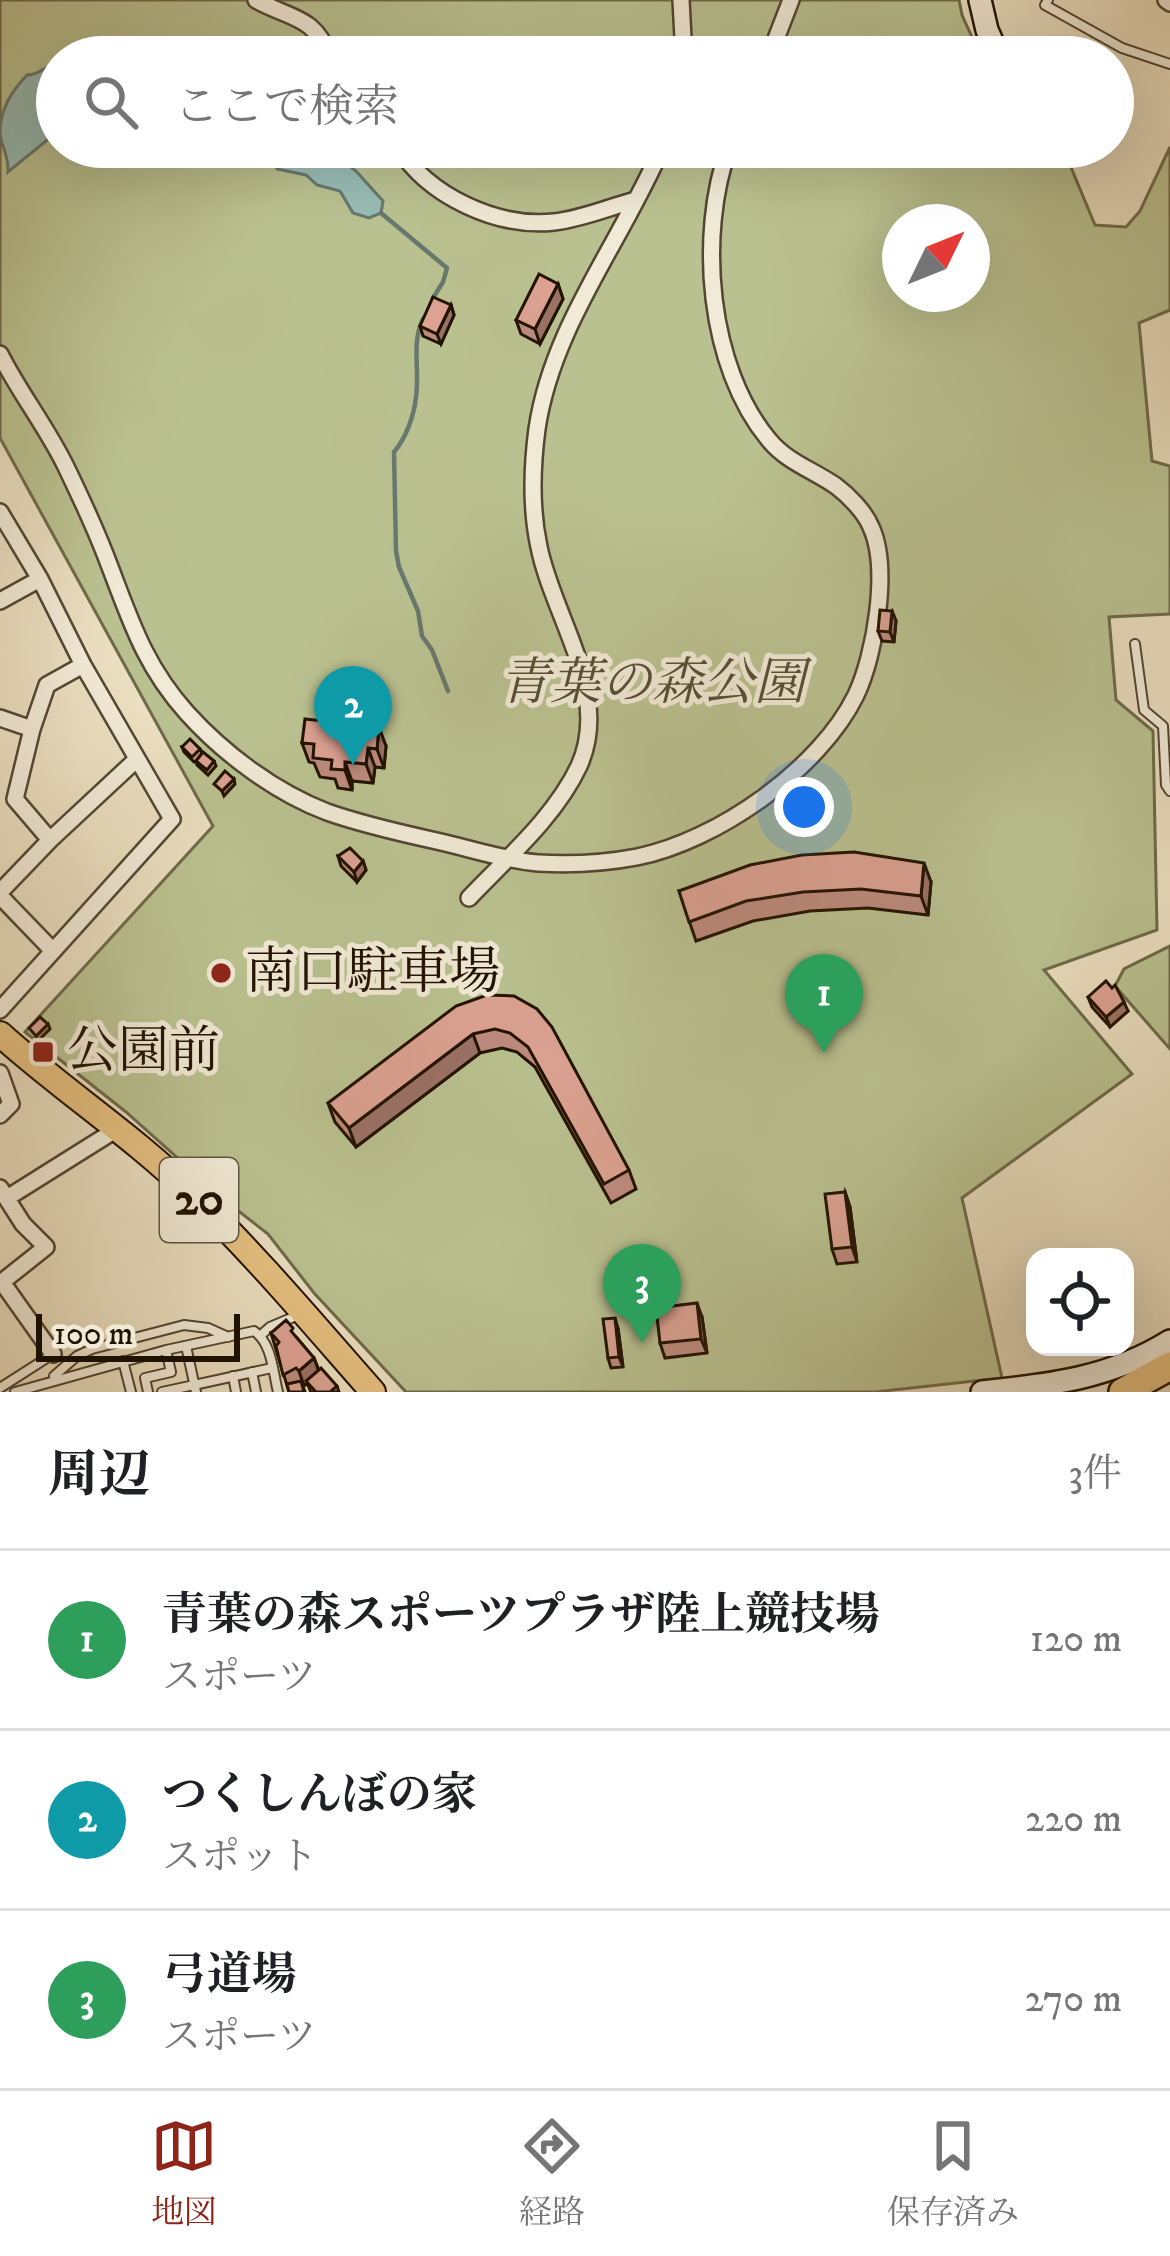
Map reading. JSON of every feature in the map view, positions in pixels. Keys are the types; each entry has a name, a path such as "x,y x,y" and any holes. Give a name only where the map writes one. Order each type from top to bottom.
{"highway":[{"path":"1123,1392 1170,1366"}],"main road":[{"name":"20","path":"2,1039 192,1193 373,1392"}],"street":[{"path":"256,0 310,24 320,36"},
{"path":"681,0 683,36"},
{"path":"777,36 791,0"},
{"path":"986,4 994,36"},
{"path":"416,168 450,198 526,222 554,222 637,200"},
{"path":"469,898 564,794 581,761 589,726 584,675 538,547 533,480 537,432 567,330 652,168"},
{"path":"0,354 66,466 104,550 135,636 162,683 221,745 267,781 322,810 372,826 535,862 638,857 715,826 789,776 826,743 856,695 871,658 879,578 872,527 836,485 802,468 772,445 753,419 716,320 711,256 721,168"},
{"path":"0,512 172,819 0,1010"},
{"path":"0,601 40,579"},
{"path":"50,840 15,799 47,686 83,665"},
{"path":"0,718 32,729"},
{"path":"53,950 0,894 137,759"},
{"path":"0,1073 11,1104 0,1115"},
{"path":"53,1354 2,1282 46,1247 3,1194 117,1129"},
{"path":"982,1392 1084,1379 1131,1363 1170,1342"}],"lane":[{"path":"1048,0 1045,5 1100,36"},
{"path":"1134,52 1170,64"},
{"path":"1135,644 1144,710 1163,726 1170,791"},
{"path":"261,1335 303,1313"},
{"path":"48,1381 77,1356 114,1341 184,1325 228,1337"},
{"path":"15,1392 254,1331 261,1335 278,1392"},
{"path":"186,1346 195,1388"},
{"path":"148,1392 145,1378 171,1372 166,1350"},
{"path":"0,1388 53,1354"},
{"path":"123,1361 130,1392"},
{"path":"168,1391 272,1368"},
{"path":"252,1372 256,1392"},
{"path":"233,1376 236,1392"},
{"path":"214,1381 216,1392"}],"green space":[{"name":"青葉の森公園","path":"0,0 959,0 972,36 36,36 36,168 1071,168 1095,225 1126,227 1140,211 1170,147 1170,310 1139,323 1152,461 1170,466 1170,614 1109,617 1116,700 1153,731 1157,930 1044,970 1132,1074 962,1198 1002,1378 875,1392 406,1392 314,1293 268,1234 25,1032 213,826 0,438"},
{"path":"1170,946 1170,1049 1115,986 1124,969"}],"water":[{"path":"35,73 36,149 8,172 0,134 2,117 16,88"},
{"path":"352,168 383,201 381,213 369,218 353,213 340,191 317,185 306,175 277,169"}],"building":[{"path":"539,274 558,284 535,329 516,320"},
{"path":"433,297 451,305 437,334 420,326"},
{"path":"880,610 892,611 890,632 878,631"},
{"path":"305,719 379,727 377,749 368,748 366,764 345,762 345,770 331,769 332,760 313,758 314,744 302,743"},
{"path":"190,739 200,749 192,757 182,747"},
{"path":"203,752 214,761 207,770 196,761"},
{"path":"225,771 234,779 222,791 214,784"},
{"path":"350,848 363,861 354,872 338,856"},
{"path":"854,852 924,863 921,896 861,889 803,892 746,901 689,922 679,891 750,865"},
{"path":"1106,981 1112,988 1115,985 1124,1002 1106,1017 1088,997"},
{"path":"487,995 514,996 537,1009 552,1027 629,1170 604,1184 528,1047 510,1033 495,1029 473,1034 349,1128 328,1103 456,1006"},
{"path":"40,1017 48,1024 36,1036 29,1028"},
{"path":"845,1192 852,1247 832,1249 825,1194"},
{"path":"697,1303 701,1339 660,1343 656,1308"},
{"path":"615,1318 619,1357 608,1358 603,1319"},
{"path":"286,1320 314,1358 299,1371 296,1368 283,1375 279,1342 271,1333"},
{"path":"321,1368 337,1386 330,1392 316,1392 306,1381"},
{"path":"301,1381 304,1392 289,1392 287,1384"}],"waterway":[{"path":"381,213 447,268 433,298"},
{"path":"423,319 417,338 413,412 394,452 396,551 422,636 448,691"}],"place":[{"name":"つくしんぼの家","path":"353,765"},
{"name":"南口駐車場","path":"221,973"},
{"name":"公園前","path":"43,1052"},
{"name":"青葉の森スポーツプラザ陸上競技場","path":"824,1053"},
{"name":"弓道場","path":"642,1343"}]}
